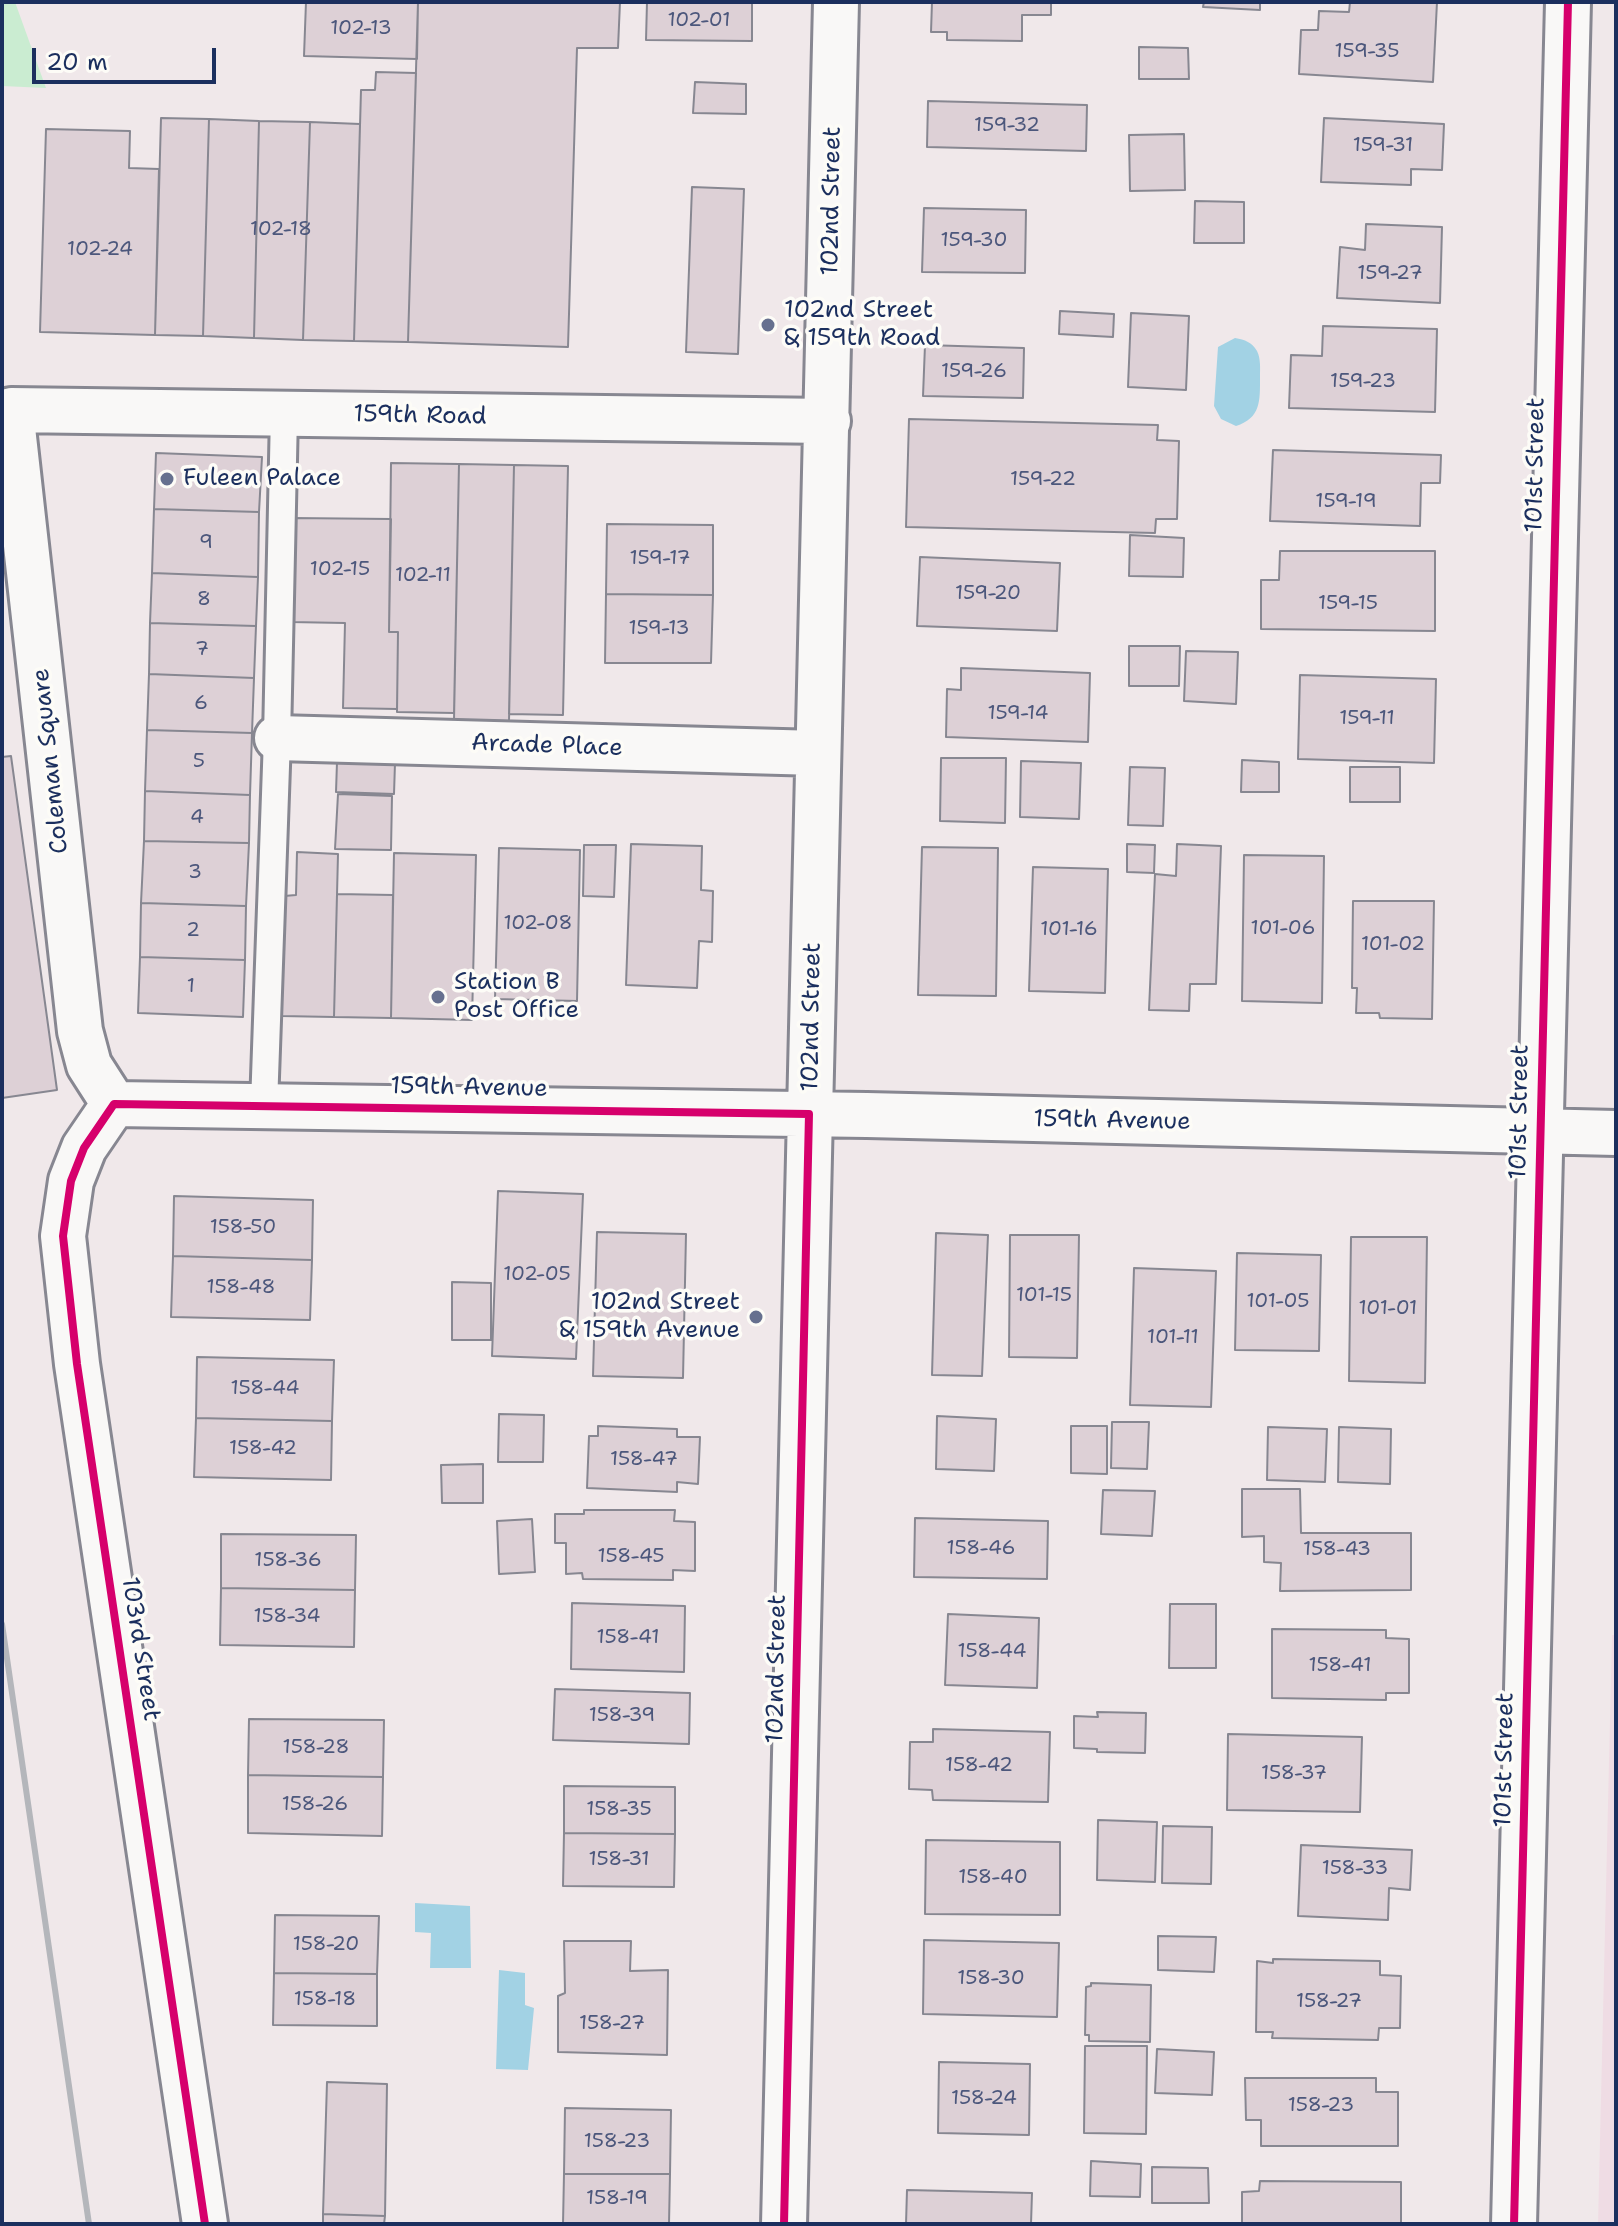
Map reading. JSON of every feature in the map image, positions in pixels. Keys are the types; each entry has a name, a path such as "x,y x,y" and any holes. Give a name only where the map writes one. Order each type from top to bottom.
{"street":[{"name":"102nd Street","path":"784,2224 836,2"},
{"name":"101st Street","path":"1514,2224 1568,2"},
{"name":"159th Road","path":"11,410 828,421"},
{"name":"Coleman Square","path":"11,410 80,1031 89,1065 121,1104"},
{"name":"Arcade Place","path":"277,738 818,753"},
{"name":"159th Avenue","path":"121,1104 809,1114 1616,1133"},
{"name":"103rd Street","path":"121,1104 84,1148 71,1181 63,1236 77,1364 205,2224"}],"lane":[{"path":"264,1105 284,414"}],"shaded area":[{"path":"1612,1635 1616,1635 1616,2224 1598,2224"}],"green space":[{"path":"2,2 15,2 46,88 2,86"}],"water":[{"path":"1235,338 1255,348 1260,367 1260,394 1255,413 1236,426 1221,419 1214,406 1218,347"},
{"path":"415,1903 470,1906 471,1968 430,1968 431,1933 415,1932"},
{"path":"499,1970 525,1973 525,2005 534,2008 528,2070 496,2069"}],"building":[{"path":"306,2 418,2 417,59 304,56"},
{"path":"418,2 620,2 618,48 577,48 568,347 408,342"},
{"path":"647,2 752,2 752,41 646,40"},
{"path":"932,2 1051,2 1051,15 1022,15 1022,41 947,40 947,32 931,32"},
{"path":"1204,2 1260,2 1260,10 1203,7"},
{"path":"1350,2 1437,2 1433,82 1299,74 1301,30 1318,30 1319,11 1349,12"},
{"path":"1139,47 1188,48 1189,79 1139,79"},
{"path":"376,72 416,73 408,342 354,341 361,90 375,90"},
{"path":"695,82 746,84 746,114 693,113"},
{"path":"928,101 1087,105 1086,151 927,147"},
{"path":"161,118 209,119 203,336 155,335"},
{"path":"1324,118 1444,124 1442,170 1411,169 1411,185 1321,182"},
{"path":"209,119 259,121 254,338 203,336"},
{"path":"259,121 310,122 303,340 254,338"},
{"path":"310,122 360,124 354,341 303,340"},
{"path":"46,129 130,131 129,168 159,169 155,335 40,332"},
{"path":"1184,134 1185,190 1130,191 1129,135"},
{"path":"692,187 744,189 738,354 686,352"},
{"path":"1195,201 1244,202 1244,243 1194,243"},
{"path":"924,208 1026,210 1025,273 922,272"},
{"path":"1366,224 1442,227 1440,303 1337,298 1340,247 1365,250"},
{"path":"1060,311 1114,314 1113,337 1059,334"},
{"path":"1131,313 1189,316 1186,390 1128,387"},
{"path":"1323,326 1437,329 1435,412 1289,408 1291,355 1322,356"},
{"path":"925,345 1024,348 1023,398 923,396"},
{"path":"909,419 1158,425 1157,440 1179,441 1177,519 1156,519 1155,533 906,527"},
{"path":"1273,450 1441,455 1440,483 1421,483 1420,526 1270,521"},
{"path":"156,453 262,457 259,512 154,509"},
{"path":"391,463 459,464 454,713 397,712 398,632 389,632"},
{"path":"459,464 514,465 509,721 454,720"},
{"path":"514,465 568,466 563,715 509,714"},
{"path":"154,509 259,512 258,577 152,573"},
{"path":"292,518 391,519 389,632 398,632 397,709 343,708 345,623 290,622"},
{"path":"607,524 713,525 713,595 606,594"},
{"path":"1130,535 1184,538 1183,577 1129,576"},
{"path":"1280,551 1435,551 1435,631 1261,629 1261,580 1279,580"},
{"path":"920,557 1060,563 1057,631 917,626"},
{"path":"152,573 258,577 256,626 150,623"},
{"path":"606,594 713,595 711,663 605,663"},
{"path":"150,623 256,626 254,678 149,674"},
{"path":"1129,646 1180,646 1179,686 1129,686"},
{"path":"1186,651 1238,652 1236,704 1184,701"},
{"path":"961,668 1090,673 1088,742 946,737 947,689 961,690"},
{"path":"149,674 254,678 252,733 147,730"},
{"path":"1300,675 1436,679 1434,763 1298,759"},
{"path":"147,730 252,733 250,795 145,791"},
{"path":"11,756 57,1090 2,1098 2,757"},
{"path":"941,758 1006,758 1005,823 940,821"},
{"path":"1242,760 1279,762 1279,792 1241,792"},
{"path":"1021,761 1081,763 1079,819 1020,817"},
{"path":"337,762 395,763 394,794 336,792"},
{"path":"1130,767 1165,768 1163,826 1128,825"},
{"path":"1350,767 1400,767 1400,802 1350,802"},
{"path":"145,791 250,795 249,843 144,841"},
{"path":"338,794 392,796 391,850 335,849"},
{"path":"144,841 249,843 246,906 141,903"},
{"path":"631,844 702,846 701,890 713,891 712,942 699,941 697,988 626,985"},
{"path":"1127,844 1155,845 1154,873 1127,872"},
{"path":"1177,844 1221,846 1216,984 1190,984 1189,1011 1149,1010 1155,874 1176,876"},
{"path":"584,845 616,845 614,897 583,896"},
{"path":"922,847 998,848 996,996 918,995"},
{"path":"499,848 580,850 577,1001 495,999"},
{"path":"297,852 338,854 334,1017 281,1016 284,896 296,895"},
{"path":"394,853 476,855 472,1020 391,1018"},
{"path":"1244,855 1324,856 1322,1003 1242,1001"},
{"path":"1033,867 1108,869 1105,993 1029,991"},
{"path":"337,894 393,895 391,1018 334,1017"},
{"path":"1353,901 1434,901 1432,1019 1380,1018 1379,1013 1356,1013 1357,988 1352,988"},
{"path":"141,903 246,906 245,960 140,957"},
{"path":"140,957 245,960 243,1017 138,1013"},
{"path":"498,1191 583,1194 576,1359 492,1356"},
{"path":"174,1196 313,1200 312,1260 173,1256"},
{"path":"597,1232 686,1234 683,1378 593,1376"},
{"path":"936,1233 988,1235 982,1376 932,1375"},
{"path":"1010,1235 1079,1235 1077,1358 1009,1357"},
{"path":"1351,1237 1427,1237 1425,1383 1349,1381"},
{"path":"1237,1253 1321,1255 1319,1351 1235,1350"},
{"path":"173,1256 312,1260 310,1320 171,1317"},
{"path":"1134,1268 1216,1271 1211,1407 1130,1405"},
{"path":"452,1282 491,1283 491,1340 452,1340"},
{"path":"197,1357 334,1360 332,1421 196,1418"},
{"path":"499,1414 544,1415 543,1462 498,1462"},
{"path":"937,1416 996,1419 994,1471 936,1469"},
{"path":"196,1418 332,1421 331,1480 194,1477"},
{"path":"1112,1422 1149,1422 1147,1469 1111,1468"},
{"path":"598,1426 677,1429 677,1437 700,1437 698,1484 677,1482 677,1492 587,1488 589,1436 598,1436"},
{"path":"1071,1426 1107,1426 1107,1474 1071,1473"},
{"path":"1268,1427 1327,1429 1325,1482 1267,1480"},
{"path":"1339,1427 1391,1429 1390,1484 1338,1482"},
{"path":"483,1464 483,1503 442,1503 441,1465"},
{"path":"1242,1489 1300,1489 1301,1533 1411,1533 1411,1590 1280,1591 1281,1563 1264,1562 1264,1536 1242,1537"},
{"path":"1103,1490 1155,1491 1152,1536 1101,1534"},
{"path":"584,1510 675,1510 674,1521 695,1522 695,1571 673,1570 673,1580 583,1579 582,1573 566,1574 566,1543 555,1543 555,1514 584,1514"},
{"path":"915,1518 1048,1521 1047,1579 914,1577"},
{"path":"532,1519 535,1572 499,1574 497,1521"},
{"path":"221,1534 356,1535 355,1590 221,1588"},
{"path":"221,1588 355,1590 354,1647 220,1645"},
{"path":"572,1603 685,1606 684,1672 571,1669"},
{"path":"1170,1604 1216,1604 1216,1668 1169,1668"},
{"path":"948,1614 1039,1618 1037,1688 945,1685"},
{"path":"1272,1629 1386,1630 1386,1638 1409,1639 1409,1693 1386,1693 1386,1700 1272,1698"},
{"path":"555,1689 690,1693 689,1744 553,1740"},
{"path":"1097,1712 1146,1713 1145,1753 1074,1748 1074,1716 1098,1717"},
{"path":"249,1719 384,1720 383,1777 248,1775"},
{"path":"933,1729 1050,1732 1048,1802 933,1800 932,1790 909,1789 910,1742 933,1742"},
{"path":"1228,1734 1362,1737 1360,1812 1227,1810"},
{"path":"248,1775 383,1777 382,1836 248,1833"},
{"path":"564,1786 675,1787 675,1834 564,1833"},
{"path":"1098,1820 1157,1822 1155,1882 1097,1880"},
{"path":"1163,1826 1212,1827 1211,1884 1162,1883"},
{"path":"564,1833 675,1834 674,1887 563,1886"},
{"path":"926,1840 1060,1842 1060,1915 925,1914"},
{"path":"1301,1845 1412,1850 1410,1890 1389,1888 1388,1920 1298,1916"},
{"path":"275,1915 379,1916 377,1974 274,1973"},
{"path":"1158,1936 1216,1937 1214,1972 1158,1970"},
{"path":"924,1940 1059,1943 1057,2017 923,2014"},
{"path":"564,1941 631,1941 630,1971 668,1970 667,2055 558,2052 558,1996 565,1993"},
{"path":"1273,1959 1380,1961 1380,1975 1401,1976 1400,2028 1379,2028 1378,2040 1272,2038 1273,2032 1256,2032 1257,1961 1273,1963"},
{"path":"274,1973 377,1974 377,2026 273,2025"},
{"path":"1091,1983 1151,1985 1150,2042 1089,2041 1089,2035 1085,2035 1086,1987"},
{"path":"1085,2046 1147,2046 1146,2134 1084,2133"},
{"path":"1157,2049 1214,2052 1212,2095 1155,2093"},
{"path":"939,2062 1030,2064 1029,2135 938,2133"},
{"path":"1245,2078 1376,2078 1376,2092 1398,2092 1398,2146 1261,2146 1261,2120 1246,2120"},
{"path":"327,2082 387,2084 385,2216 323,2214"},
{"path":"565,2108 671,2110 670,2174 564,2174"},
{"path":"1091,2161 1141,2164 1140,2197 1090,2196"},
{"path":"1152,2167 1208,2168 1209,2203 1152,2203"},
{"path":"564,2174 670,2174 669,2224 563,2224"},
{"path":"1260,2181 1401,2182 1401,2224 1242,2224 1242,2192 1259,2191"},
{"path":"907,2190 1032,2193 1031,2224 906,2224"},
{"path":"323,2214 385,2216 384,2224 323,2224"}],"railway":[{"path":"2,1624 89,2224"}],"cycle path":[{"path":"1514,2224 1568,2"},
{"path":"205,2224 77,1364 63,1236 71,1181 84,1148 114,1104 809,1114 784,2224"}],"place":[{"name":"102nd Street & 159th Road","path":"768,325"},
{"name":"Fuleen Palace","path":"167,479"},
{"name":"Station B Post Office","path":"438,997"},
{"name":"102nd Street & 159th Avenue","path":"756,1317"}]}
